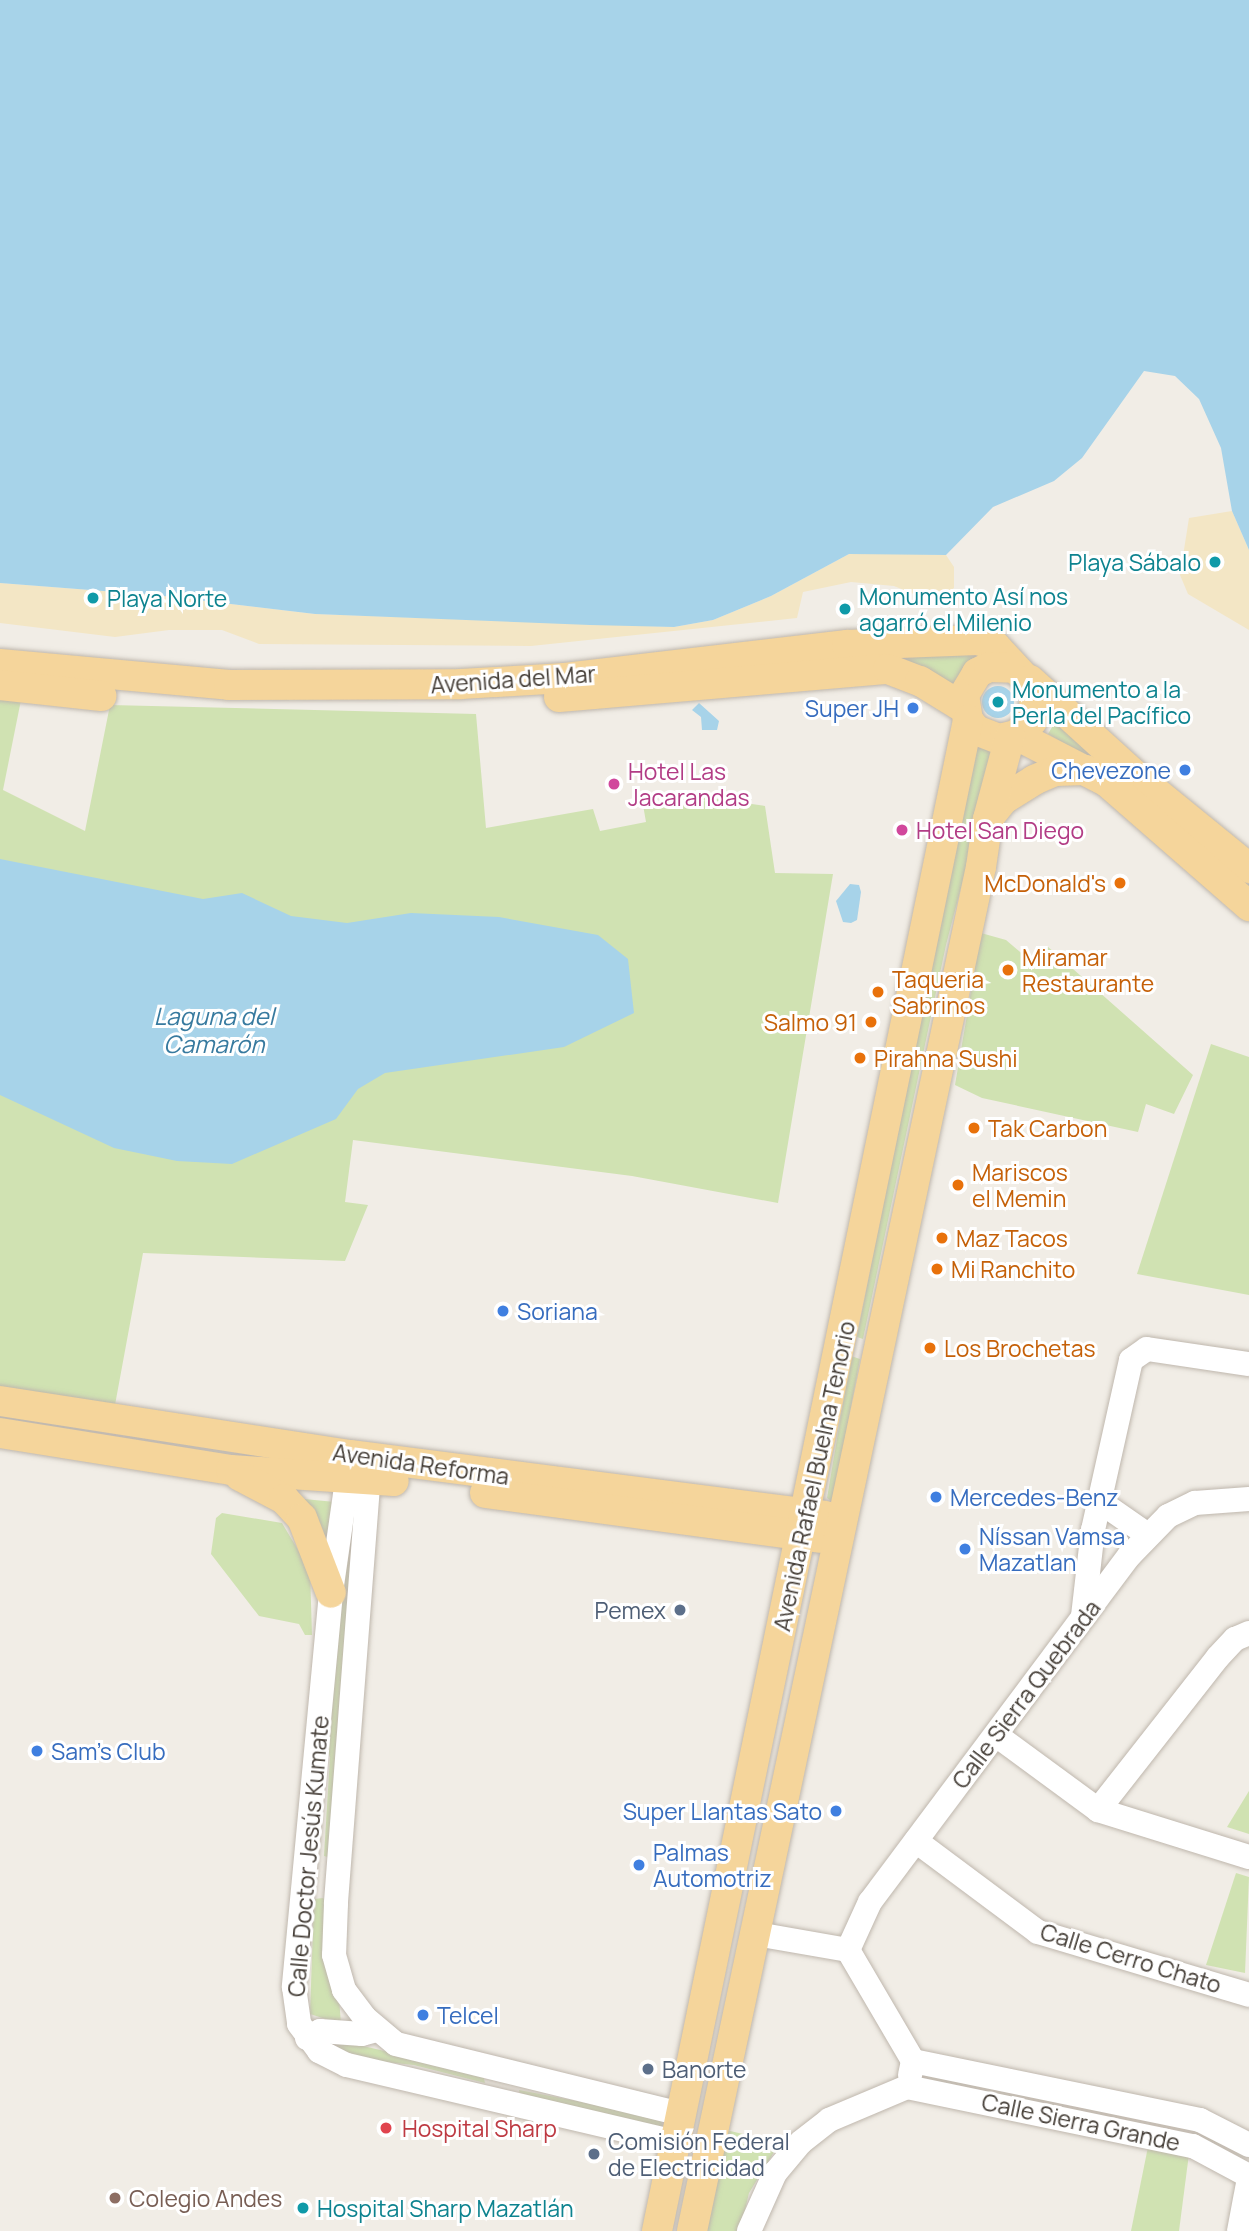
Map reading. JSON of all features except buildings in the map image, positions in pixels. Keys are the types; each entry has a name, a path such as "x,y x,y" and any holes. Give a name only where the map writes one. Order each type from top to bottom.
{"main road":[{"name":"Avenida del Mar","path":"0,664 229,685 461,684 565,678 847,645 978,640 995,646 1022,674 1136,776 1249,868"},
{"path":"1013,736 1036,711 1022,674 989,667 977,673 969,683 966,714 986,736 1013,736 1107,782 1249,906"},
{"name":"Avenida del Mar","path":"0,685 204,704 459,705 888,670 920,681 966,714"},
{"name":"Avenida Rafael Buelna Tenorio","path":"657,2231 803,1525 966,714"},
{"name":"Avenida Rafael Buelna Tenorio","path":"692,2231 981,867 988,819 1013,736"},
{"path":"988,819 1004,799 1034,780 1062,769 1087,770"},
{"name":"Avenida Reforma","path":"0,1401 359,1467 841,1529"},
{"name":"Avenida Reforma","path":"0,1433 231,1471 359,1467"},
{"path":"231,1471 284,1499 302,1518 331,1593"}],"street":[{"path":"1083,1616 1099,1501 1131,1360 1138,1352 1183,1352 1249,1364"},
{"name":"Calle Doctor Jesús Kumate","path":"307,2038 299,2024 295,1987 306,1865 331,1593 359,1467"},
{"name":"Calle Doctor Jesús Kumate","path":"359,1467 335,1961 344,1990 376,2030 409,2047 678,2128"},
{"name":"Calle Sierra Quebrada","path":"848,1950 870,1902 1083,1616 1148,1535 1168,1516 1195,1503 1249,1499"},
{"path":"1099,1501 1148,1535"},
{"path":"1098,1810 1218,1657 1235,1639 1249,1633"},
{"path":"996,1735 1098,1810 1249,1857"},
{"name":"Calle Cerro Chato","path":"916,1840 1038,1932 1249,1995"},
{"path":"306,1865 339,1867"},
{"path":"749,2231 775,2173 801,2141 829,2120 907,2087 913,2061 848,1950 756,1934"},
{"path":"376,2030 362,2034 320,2031 307,2038 319,2051 347,2065 678,2128"},
{"name":"Calle Sierra Grande","path":"913,2061 1200,2120 1249,2145"},
{"name":"Calle Sierra Grande","path":"907,2087 1193,2146 1249,2177"},
{"path":"1239,2231 1249,2177"}],"green space":[{"path":"996,653 953,688 826,654"},
{"path":"0,692 22,695 3,790 85,831 110,705 476,714 486,828 593,809 600,831 646,822 643,805 703,797 765,806 775,873 833,874 778,1203 632,1176 353,1140 345,1202 368,1205 345,1261 143,1253 115,1405 0,1388"},
{"path":"1055,722 1249,886 1249,893 1110,771 1048,734"},
{"path":"974,735 1004,743 981,811 946,945 863,1339 857,1337"},
{"path":"981,933 1006,940 1032,962 1047,946 1193,1075 1174,1114 1146,1104 1138,1132 982,1098 955,1085"},
{"path":"1211,1044 1249,1057 1249,1295 1137,1274"},
{"path":"851,1356 860,1359 833,1502 827,1498"},
{"path":"283,1497 335,1502 331,1559"},
{"path":"356,1508 331,1858 324,1856 330,1757 322,1739 348,1510"},
{"path":"222,1513 282,1523 310,1570 312,1635 305,1635 299,1624 259,1616 211,1554 216,1518"},
{"path":"1249,1791 1249,1834 1227,1827"},
{"path":"1236,1873 1249,1877 1245,1973 1206,1965"},
{"path":"323,1898 332,1906 341,2024 310,2014 314,1899"},
{"path":"333,2039 483,2074 485,2083 414,2065 366,2060 336,2047"},
{"path":"519,2090 660,2117 663,2129 521,2099"},
{"path":"726,2130 743,2134 743,2144 774,2152 749,2193 740,2231 703,2231"},
{"path":"1150,2137 1190,2146 1179,2231 1131,2231"}],"sand":[{"name":"Playa Sábalo","path":"1232,511 1249,550 1249,630 1188,594 1180,575 1189,518"},
{"name":"Playa Norte","path":"877,552 946,555 954,567 954,588 933,602 894,586 851,582 803,592 797,618 531,646 259,644 222,630 169,630 115,637 0,623 0,583 155,595 315,614 674,627 713,620 771,596 849,554"}],"water":[{"path":"0,0 1249,0 1249,550 1232,511 1221,448 1199,399 1175,376 1144,371 1082,458 1054,481 993,507 946,555 849,554 771,596 713,620 674,627 315,614 155,595 0,583"},
{"path":"998,686 1010,690 1014,702 1010,714 998,718 986,714 982,702 986,690"},
{"path":"699,703 719,721 717,730 702,730 701,717 692,710"},
{"name":"Laguna del Camarón","path":"0,859 203,899 242,893 291,916 347,923 411,913 499,917 598,935 628,959 634,1013 564,1047 385,1073 358,1089 336,1119 232,1164 177,1161 114,1148 0,1095"},
{"path":"850,884 859,885 861,892 857,920 851,923 843,922 836,901"}],"place":[{"name":"Playa Sábalo","path":"1215,562"},
{"name":"Playa Norte","path":"93,598"},
{"name":"Monumento Así nos agarró el Milenio","path":"845,609"},
{"name":"Monumento a la Perla del Pacífico","path":"998,702"},
{"name":"Super JH","path":"913,708"},
{"name":"Chevezone","path":"1185,770"},
{"name":"Hotel Las Jacarandas","path":"614,784"},
{"name":"Hotel San Diego","path":"902,830"},
{"name":"McDonald's","path":"1120,883"},
{"name":"Miramar Restaurante","path":"1008,970"},
{"name":"Taqueria Sabrinos","path":"878,992"},
{"name":"Salmo 91","path":"871,1022"},
{"name":"Pirahna Sushi","path":"860,1058"},
{"name":"Tak Carbon","path":"974,1128"},
{"name":"Mariscos el Memin","path":"958,1185"},
{"name":"Maz Tacos","path":"942,1238"},
{"name":"Mi Ranchito","path":"937,1269"},
{"name":"Soriana","path":"503,1311"},
{"name":"Los Brochetas","path":"930,1348"},
{"name":"Mercedes-Benz","path":"936,1497"},
{"name":"Níssan Vamsa Mazatlan","path":"965,1549"},
{"name":"Pemex","path":"680,1610"},
{"name":"Sam's Club","path":"37,1751"},
{"name":"Super Llantas Sato","path":"836,1811"},
{"name":"Palmas Automotriz","path":"639,1865"},
{"name":"Telcel","path":"423,2015"},
{"name":"Banorte","path":"648,2069"},
{"name":"Hospital Sharp","path":"386,2128"},
{"name":"Comisión Federal de Electricidad","path":"594,2154"},
{"name":"Colegio Andes","path":"115,2198"},
{"name":"Hospital Sharp Mazatlán","path":"303,2208"}]}
